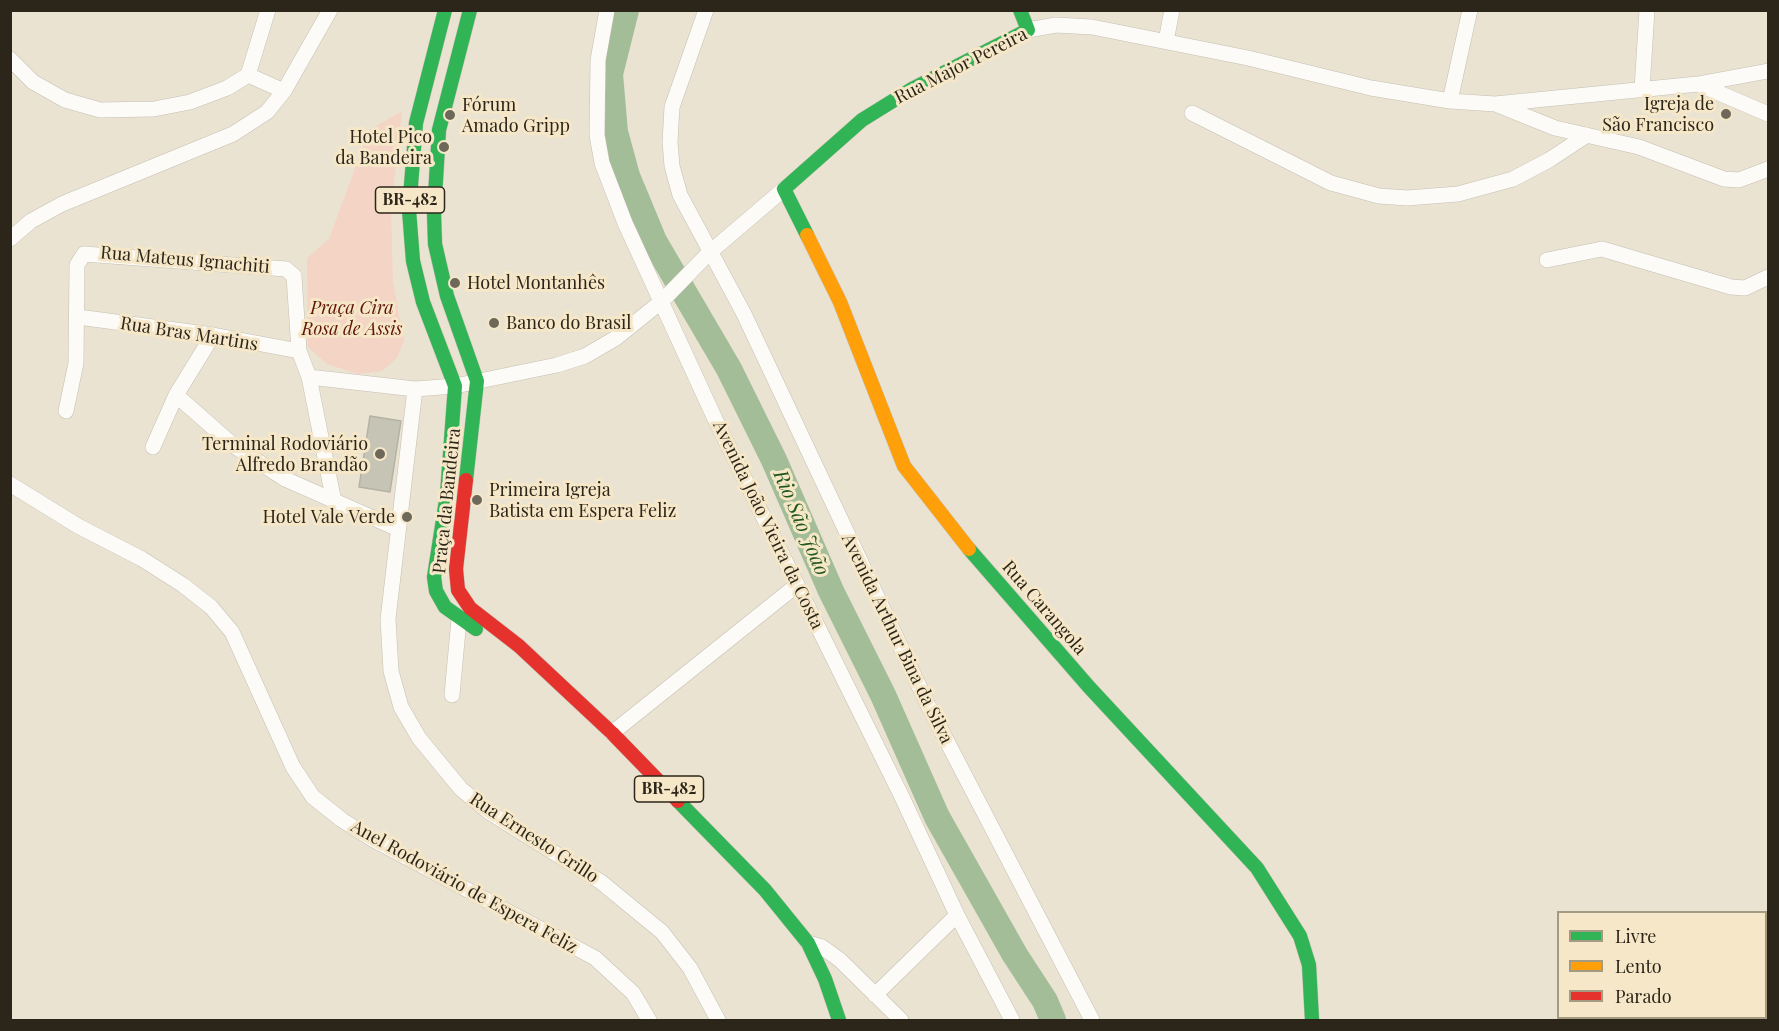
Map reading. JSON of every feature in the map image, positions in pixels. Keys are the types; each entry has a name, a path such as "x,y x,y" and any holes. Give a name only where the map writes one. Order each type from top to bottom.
{"main road":[{"name":"BR-482","path":"445,10 416,123 409,210 413,261 423,302 455,386"},
{"name":"BR-482","path":"470,10 439,130 434,213 435,244 447,296 477,381"},
{"path":"1020,10 1028,30"},
{"name":"Rua Major Pereira","path":"784,189 819,156 872,114 912,88 1028,30"},
{"name":"Rua Carangola","path":"784,189 840,303 891,438 904,466 969,549 1089,687 1257,868 1300,936 1309,965 1312,1020"},
{"name":"Praça da Bandeira","path":"477,381 456,583 461,596 470,608 519,646"},
{"name":"Praça da Bandeira","path":"455,386 447,494 434,577 436,591 445,607 459,619 519,646"},
{"name":"BR-482","path":"519,646 612,733 765,890 808,943 825,979 839,1020"}],"street":[{"path":"10,59 33,82 64,100 100,110 154,109 190,102 227,88 248,75 268,10"},
{"path":"10,239 31,221 62,204 233,134 267,112 284,91 330,10"},
{"name":"Avenida João Vieira da Costa","path":"607,10 598,60 597,135 602,163 625,223 665,298 715,419 957,915 1012,1020"},
{"name":"Avenida Arthur Bina da Silva","path":"706,10 672,107 670,142 672,166 680,195 758,344 868,581 943,735 1092,1020"},
{"path":"1167,41 1172,10"},
{"path":"1450,101 1470,10"},
{"path":"1642,89 1647,10"},
{"name":"Rua Major Pereira","path":"1028,30 1056,25 1092,27 1167,41 1371,88 1450,101 1495,104 1698,84 1768,71"},
{"path":"248,75 284,91"},
{"path":"1698,84 1768,114"},
{"path":"1495,104 1555,128 1639,147 1724,179 1739,180 1768,169"},
{"path":"1192,113 1331,183 1379,196 1407,198 1458,194 1513,179 1549,160 1587,135"},
{"name":"Rua Major Pereira","path":"455,386 557,365 585,356 616,338 665,298 709,253 784,189"},
{"path":"1547,260 1602,249 1731,287 1745,288 1768,277"},
{"name":"Rua Mateus Ignachiti","path":"78,317 78,261 84,254 220,266 281,268 293,273 299,351"},
{"path":"66,411 76,363 78,317"},
{"name":"Rua Bras Martins","path":"78,317 213,335 299,351"},
{"path":"153,447 176,395 213,335"},
{"path":"299,351 309,377 334,502"},
{"path":"309,377 415,389 455,386"},
{"name":"Rua Ernesto Grillo","path":"415,389 388,619 389,651 401,707 419,738 461,789 489,812 601,882 662,932 690,968 718,1020"},
{"path":"176,395 234,446 285,479 399,529"},
{"name":"Anel Rodoviário de Espera Feliz","path":"10,484 78,526 142,559 183,585 211,607 232,632 293,767 314,797 342,820 372,839 595,958 633,993 648,1020"},
{"path":"612,733 797,585"},
{"path":"452,695 459,619"},
{"path":"875,995 957,915"},
{"path":"808,943 833,953 901,1020"}],"green space":[{"name":"Praça Cira Rosa de Assis","path":"402,111 391,209 393,282 404,341 397,358 382,371 358,374 327,364 308,347 307,258 329,239 369,130"}],"building":[{"name":"Terminal Rodoviário Alfredo Brandão","path":"370,416 401,421 390,492 359,487"}],"waterway":[{"name":"Rio São João","path":"626,10 610,74 615,132 627,176 654,241 729,369 774,460 831,591 883,695 937,817 1015,955 1045,1001 1053,1020"}],"traffic: fast":[{"path":"445,10 416,123 409,210 413,261 423,302 455,386 447,494 434,577 436,591 445,607 476,629"},
{"path":"466,480 477,381 447,296 435,244 434,213 439,130 470,10"},
{"path":"807,235 784,189 862,120 912,89 1028,30 1020,10"},
{"path":"969,549 1089,687 1257,868 1300,936 1309,965 1312,1020"},
{"path":"678,801 765,890 808,943 825,979 839,1020"}],"traffic: slow":[{"path":"807,235 840,302 904,466 969,549"}],"traffic: jam":[{"path":"466,480 456,569 458,590 470,608 519,646 612,733 678,801"}],"place":[{"name":"Igreja de São Francisco","path":"1726,114"},
{"name":"Fórum Amado Gripp","path":"450,115"},
{"name":"Hotel Pico da Bandeira","path":"444,147"},
{"name":"Hotel Montanhês","path":"455,283"},
{"name":"Banco do Brasil","path":"494,323"},
{"name":"Terminal Rodoviário Alfredo Brandão","path":"380,454"},
{"name":"Primeira Igreja Batista em Espera Feliz","path":"477,500"},
{"name":"Hotel Vale Verde","path":"407,517"}]}
